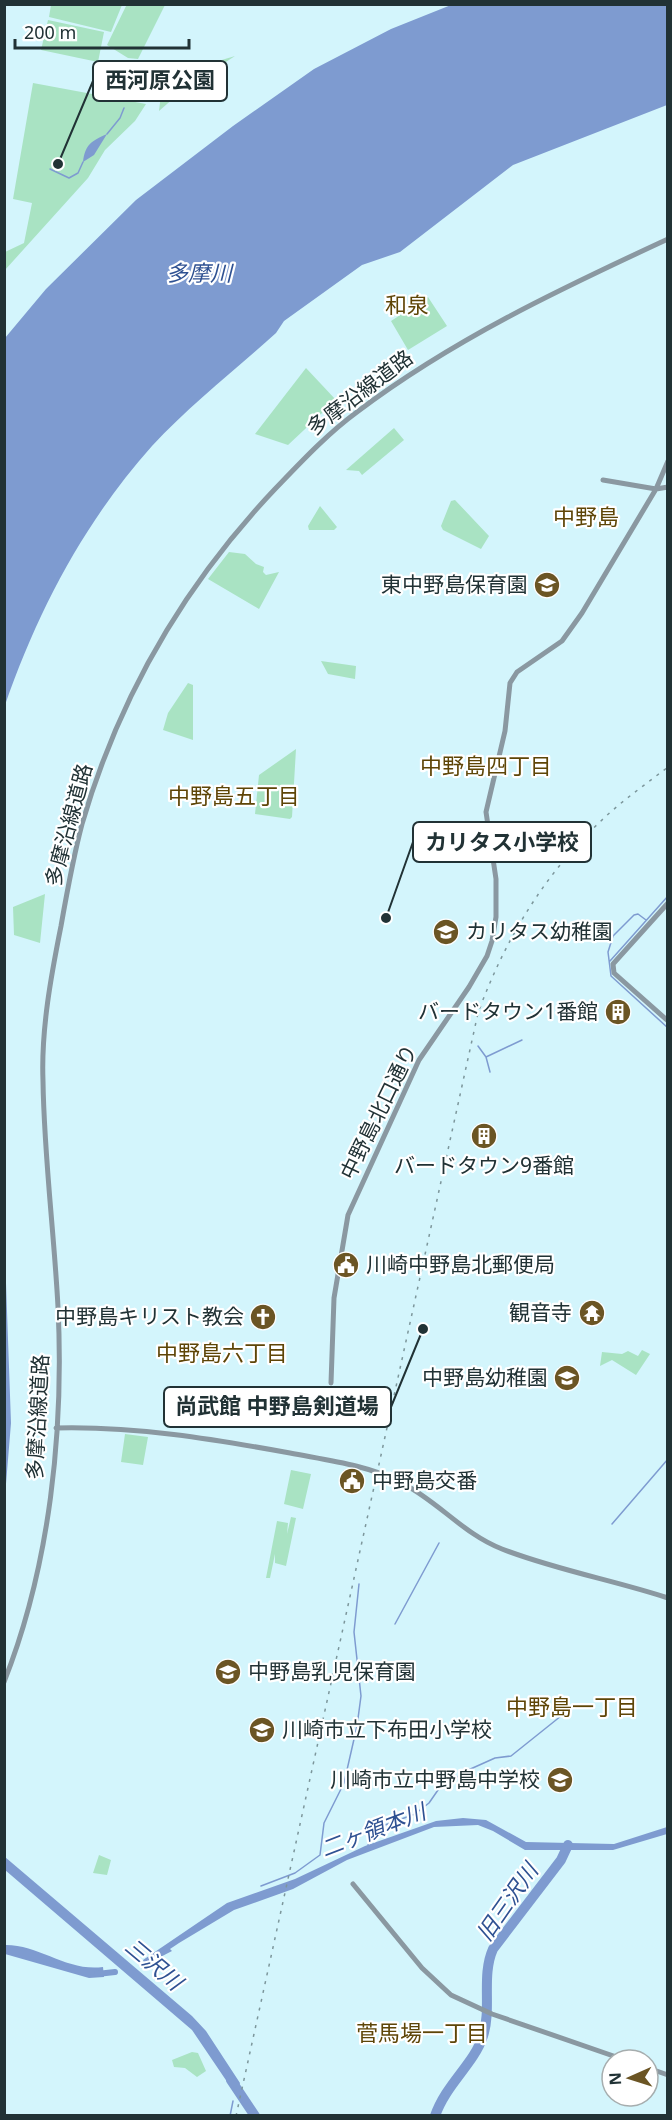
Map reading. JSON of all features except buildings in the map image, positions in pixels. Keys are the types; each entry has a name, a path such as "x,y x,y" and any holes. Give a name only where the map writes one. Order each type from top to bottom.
{"street":[{"name":"多摩沿線道路","path":"4,1683 20,1638 37,1567 47,1514 56,1428 58,1310 42,1078 55,955 82,826 99,770 135,686 178,610 221,550 317,446 353,414 437,356 582,279 668,239"},
{"name":"中野島北口通り","path":"331,1383 334,1298 348,1215 419,1060 469,987 487,956 492,941 496,916 496,879 486,812 505,732 510,683 518,672 562,641 588,603 656,489 668,461"},
{"path":"603,480 656,489 668,487"},
{"path":"668,903 613,964 614,973 668,1021"},
{"path":"56,1428 99,1426 201,1439 321,1459 362,1469 399,1481 474,1535 501,1549 564,1570 668,1598"},
{"path":"353,1884 438,1985 451,1995 492,2014 600,2051"}],"green space":[{"path":"51,4 122,5 111,32 49,17"},
{"path":"127,4 165,5 138,59 128,58 107,45"},
{"path":"48,20 104,32 98,62 41,50"},
{"path":"235,56 183,90 159,111 163,92 176,79 196,69"},
{"path":"33,83 146,104 135,121 105,150 88,178 5,270 5,252 24,243 32,203 13,199"},
{"path":"428,297 447,326 408,350 391,321"},
{"path":"306,368 336,400 288,445 255,434"},
{"path":"394,428 404,440 362,475 359,471 346,470"},
{"path":"455,500 489,536 481,549 443,530 441,526 451,501"},
{"path":"320,506 337,527 334,530 309,530 308,526"},
{"path":"229,552 245,554 256,564 264,567 263,572 266,575 279,572 259,609 208,579"},
{"path":"321,661 356,666 355,679 328,674"},
{"path":"188,683 193,685 193,740 163,730 168,713"},
{"path":"296,749 292,817 290,819 255,814 259,775"},
{"path":"45,894 40,943 14,935 13,907"},
{"path":"642,1350 650,1354 636,1375 612,1360 600,1366 602,1352 622,1354 628,1351 638,1356"},
{"path":"125,1434 148,1437 143,1465 121,1462"},
{"path":"291,1470 311,1474 303,1509 284,1504"},
{"path":"291,1517 296,1518 286,1566 275,1563 275,1554 270,1578 266,1578 277,1521 288,1523 287,1534"},
{"path":"99,1855 111,1860 107,1875 93,1873"},
{"path":"192,2052 198,2053 206,2071 197,2077 185,2068 174,2067 172,2060"}],"water":[{"name":"多摩川","path":"451,5 667,5 667,105 513,165 400,252 362,265 284,321 276,333 197,402 152,446 105,505 48,601 5,705 5,338 46,289 136,200 233,126 314,69 391,29"},
{"path":"107,134 94,155 83,162 85,151 90,144"},
{"path":"5,1255 11,1423 4,1496"},
{"path":"463,1818 486,1820 526,1842 614,1844 667,1827 667,1834 613,1850 525,1850 478,1825 434,1827 347,1860 293,1889 234,1910 170,1949 172,1951 145,1965 143,1960 227,1903 295,1879 365,1846 436,1821"},
{"path":"5,1857 192,2016 206,2031 240,2083 236,2095 192,2030 5,1870"},
{"path":"4,1945 29,1949 77,1966 103,1967 104,1977 89,1978 5,1954"}],"waterway":[{"path":"107,134 120,118 124,108"},
{"path":"50,169 69,178 78,173 83,162"},
{"path":"610,961 668,896"},
{"path":"646,920 638,914 634,915 613,936 608,952 611,976 668,1028"},
{"path":"486,1057 522,1040"},
{"path":"478,1046 486,1057 490,1072"},
{"path":"287,1397 294,1403"},
{"path":"299,1405 326,1413 366,1410"},
{"path":"612,1524 668,1459"},
{"path":"395,1624 439,1543"},
{"path":"261,1886 295,1873 320,1855 324,1823 344,1783 357,1726 361,1696 354,1632 359,1584"},
{"path":"368,1845 377,1828 415,1814 429,1803 438,1790 466,1771 495,1758 511,1756 561,1716"},
{"name":"旧三沢川","path":"435,2116 446,2094 473,2056 483,2036 487,2014 489,1959 493,1949 561,1860 568,1845"},
{"name":"二ヶ領本川","path":"97,1974 115,1972"},
{"name":"三沢川","path":"231,2080 255,2116"},
{"path":"230,2116 233,2101"}],"railway":[{"path":"236,2116 478,1013 514,933 545,885 582,840 603,819 668,767"}],"place":[{"name":"西河原公園","path":"58,164"},
{"name":"東中野島保育園","path":"547,585"},
{"name":"カリタス小学校","path":"386,918"},
{"name":"カリタス幼稚園","path":"446,932"},
{"name":"バードタウン1番館","path":"618,1012"},
{"name":"バードタウン9番館","path":"484,1136"},
{"name":"川崎中野島北郵便局","path":"346,1265"},
{"name":"観音寺","path":"592,1313"},
{"name":"中野島キリスト教会","path":"263,1317"},
{"name":"尚武館 中野島剣道場","path":"423,1329"},
{"name":"中野島幼稚園","path":"567,1378"},
{"name":"中野島交番","path":"352,1481"},
{"name":"中野島乳児保育園","path":"228,1672"},
{"name":"川崎市立下布田小学校","path":"262,1730"},
{"name":"川崎市立中野島中学校","path":"560,1780"}],"district":[{"name":"和泉","path":"407,305"},
{"name":"中野島","path":"586,517"},
{"name":"中野島四丁目","path":"486,766"},
{"name":"中野島五丁目","path":"234,796"},
{"name":"中野島六丁目","path":"222,1353"},
{"name":"中野島一丁目","path":"572,1707"},
{"name":"菅馬場一丁目","path":"422,2033"}]}
